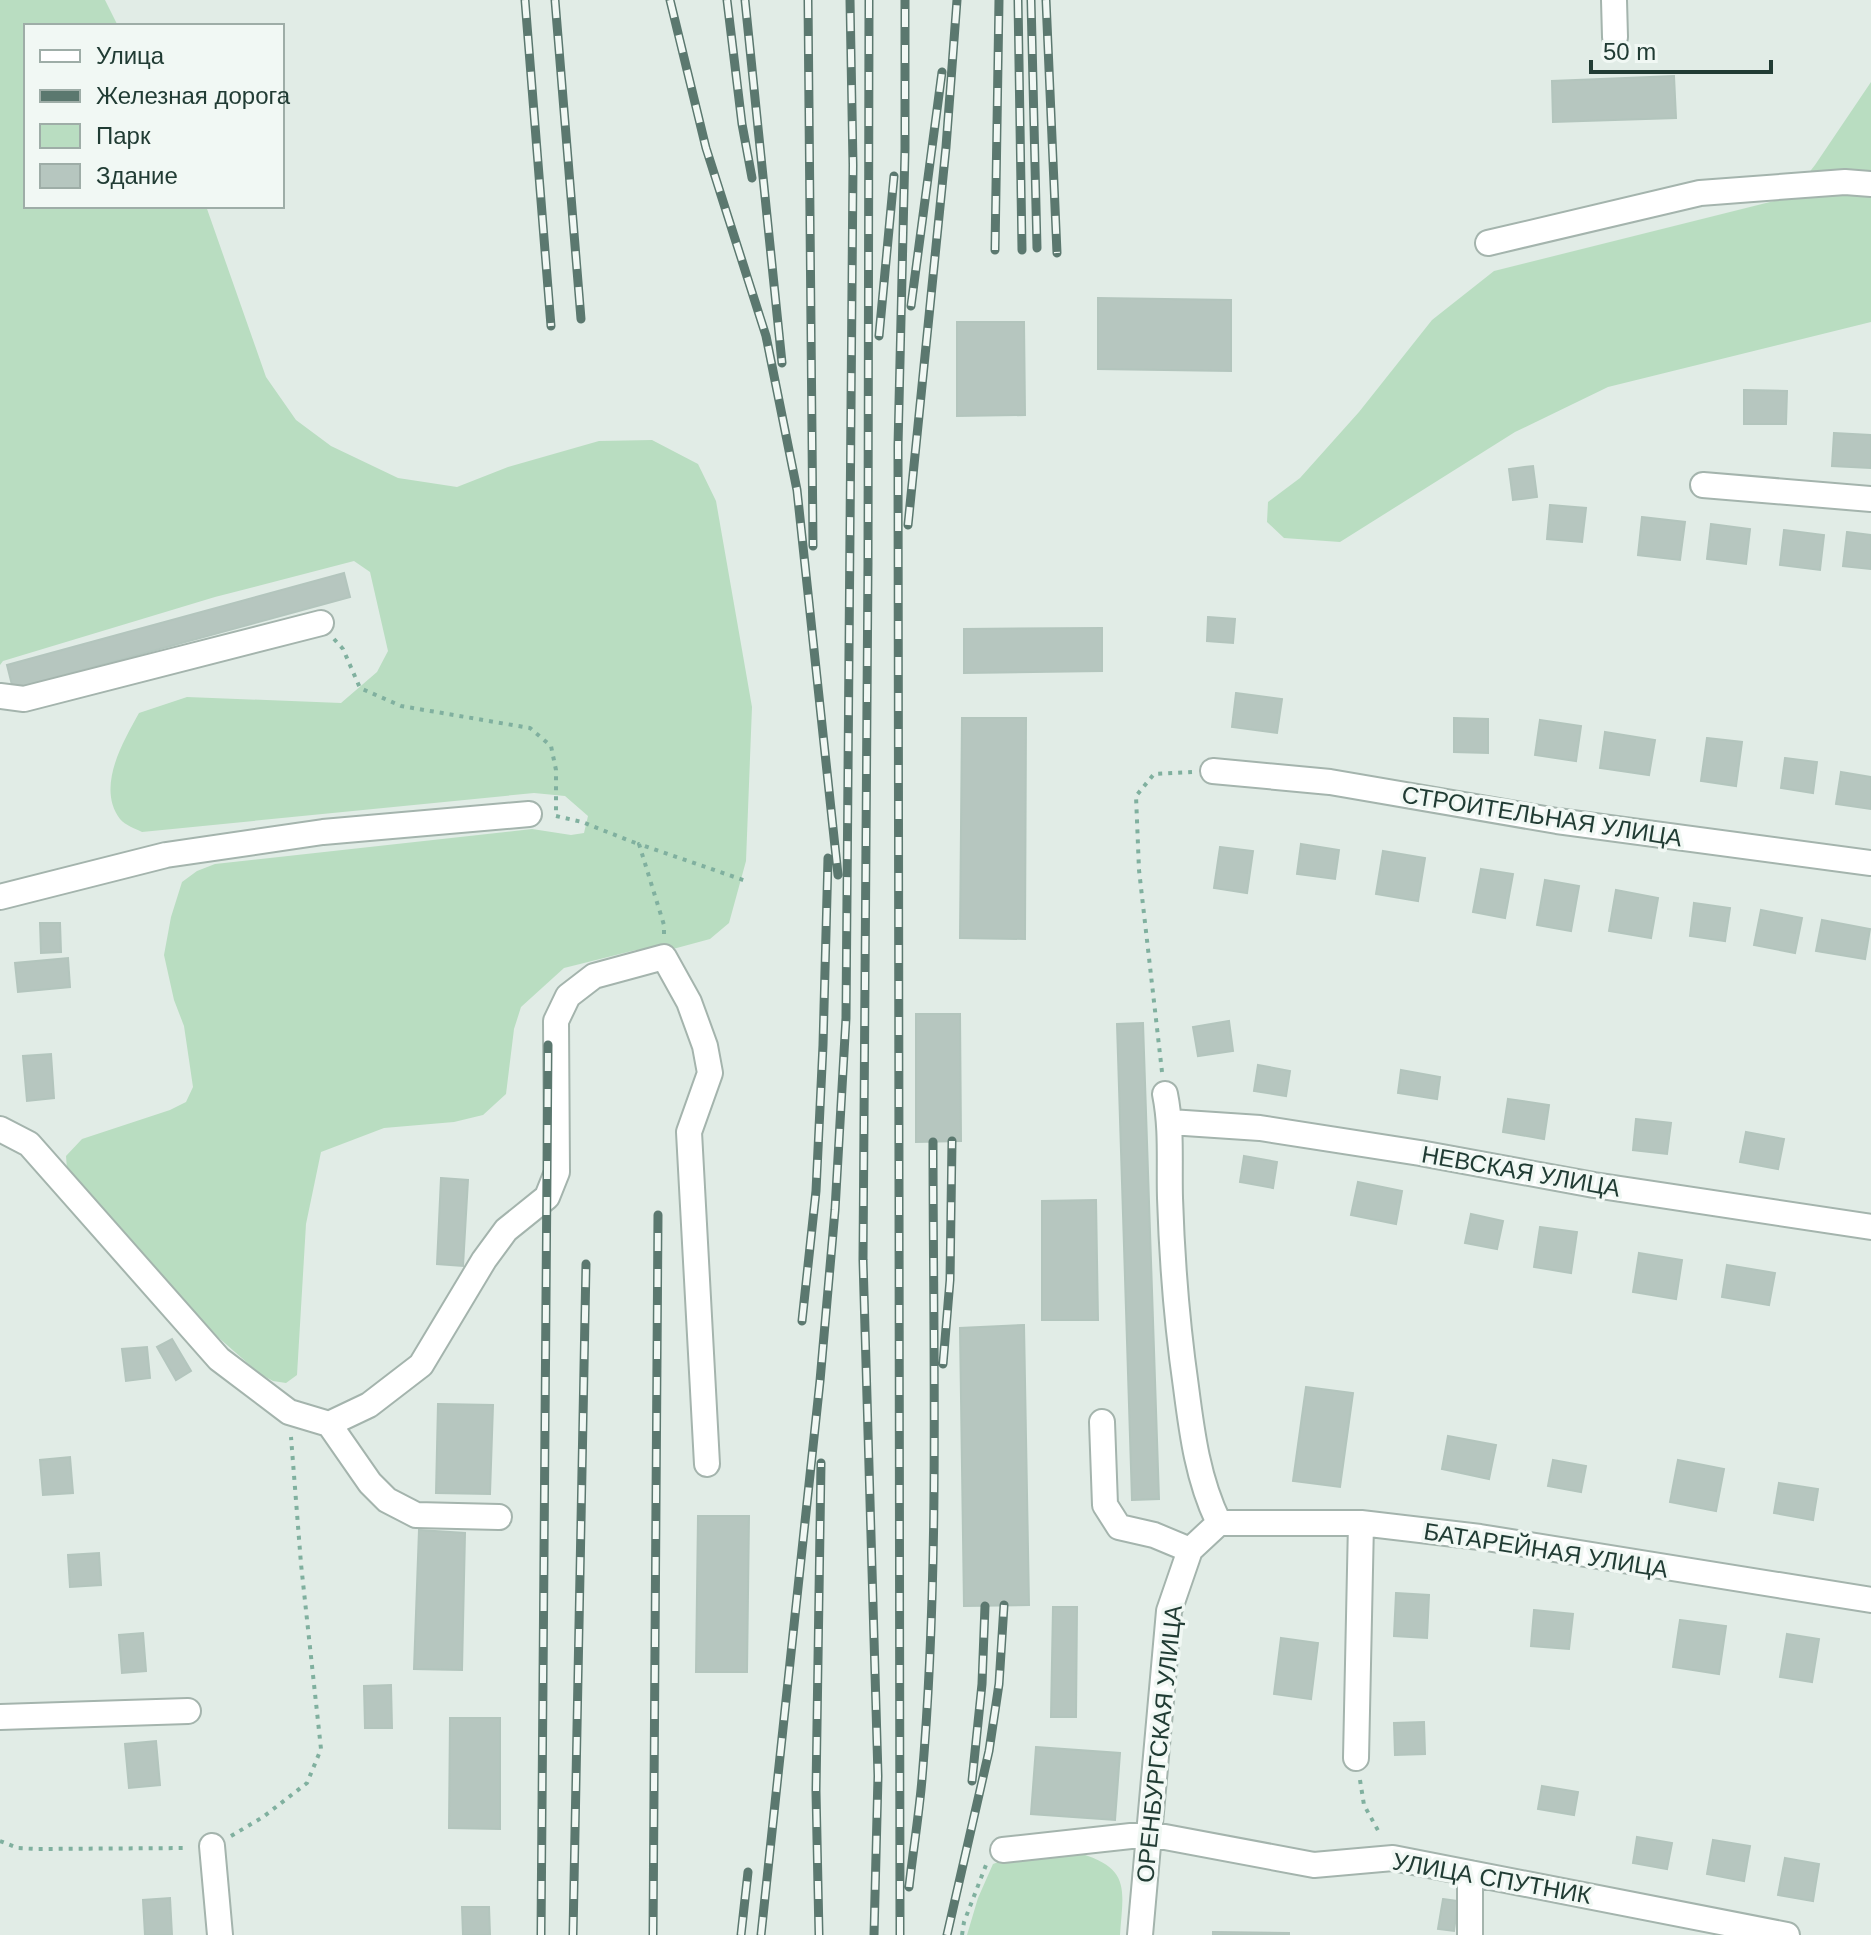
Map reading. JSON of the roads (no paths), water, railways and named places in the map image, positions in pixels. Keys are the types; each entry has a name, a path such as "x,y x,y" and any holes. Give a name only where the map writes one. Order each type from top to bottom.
{"street":[{"path":"1614,0 1615,37"},
{"path":"1488,243 1700,193 1845,182 1871,184"},
{"path":"1703,485 1871,499"},
{"path":"0,696 24,699 321,623"},
{"name":"СТРОИТЕЛЬНАЯ УЛИЦА","path":"1213,771 1330,782 1557,821 1871,863"},
{"path":"0,897 166,855 323,832 529,814"},
{"path":"329,1424 369,1405 421,1365 484,1260 506,1230 547,1197 557,1172 556,1021 568,996 594,976 664,957 689,1002 705,1046 710,1073 689,1132 707,1464"},
{"path":"1165,1094 1170,1122 1170,1198 1178,1330 1194,1449 1208,1500 1219,1523"},
{"name":"НЕВСКАЯ УЛИЦА","path":"1170,1122 1260,1128 1594,1185 1871,1227"},
{"path":"0,1129 29,1144 219,1359 289,1412 329,1424 370,1483 387,1500 416,1515 499,1517"},
{"path":"1102,1422 1105,1505 1119,1527 1154,1535 1190,1550"},
{"name":"БАТАРЕЙНАЯ УЛИЦА","path":"1219,1523 1361,1523 1480,1537 1871,1600"},
{"name":"ОРЕНБУРГСКАЯ УЛИЦА","path":"1140,1935 1169,1611 1190,1550 1219,1523"},
{"path":"1356,1758 1361,1523"},
{"path":"0,1717 188,1711"},
{"name":"УЛИЦА СПУТНИК","path":"1003,1850 1149,1834 1314,1865 1393,1858 1787,1935"},
{"path":"212,1846 220,1935"},
{"path":"1470,1873 1470,1935"}],"railway":[{"path":"525,0 551,326"},
{"path":"555,0 581,319"},
{"path":"670,0 706,148 766,336 797,490 838,875"},
{"path":"727,0 752,178"},
{"path":"745,0 782,363"},
{"path":"808,0 813,546"},
{"path":"761,1935 820,1381 835,1210 846,1018 853,165 850,0"},
{"path":"869,0 863,1260 878,1776 874,1935"},
{"path":"900,1935 898,446 905,0"},
{"path":"908,525 946,147 957,0"},
{"path":"995,250 999,0"},
{"path":"1018,0 1022,250"},
{"path":"1031,0 1037,248"},
{"path":"1046,0 1057,253"},
{"path":"911,306 942,72"},
{"path":"879,336 894,176"},
{"path":"802,1321 816,1191 828,858"},
{"path":"541,1935 548,1045"},
{"path":"943,1364 950,1280 952,1141"},
{"path":"909,1887 922,1779 931,1620 933,1142"},
{"path":"653,1935 658,1215"},
{"path":"573,1935 586,1264"},
{"path":"819,1935 816,1791 821,1463"},
{"path":"947,1935 989,1751 999,1684 1004,1605"},
{"path":"972,1781 982,1684 985,1606"},
{"path":"741,1935 748,1872"}]}
